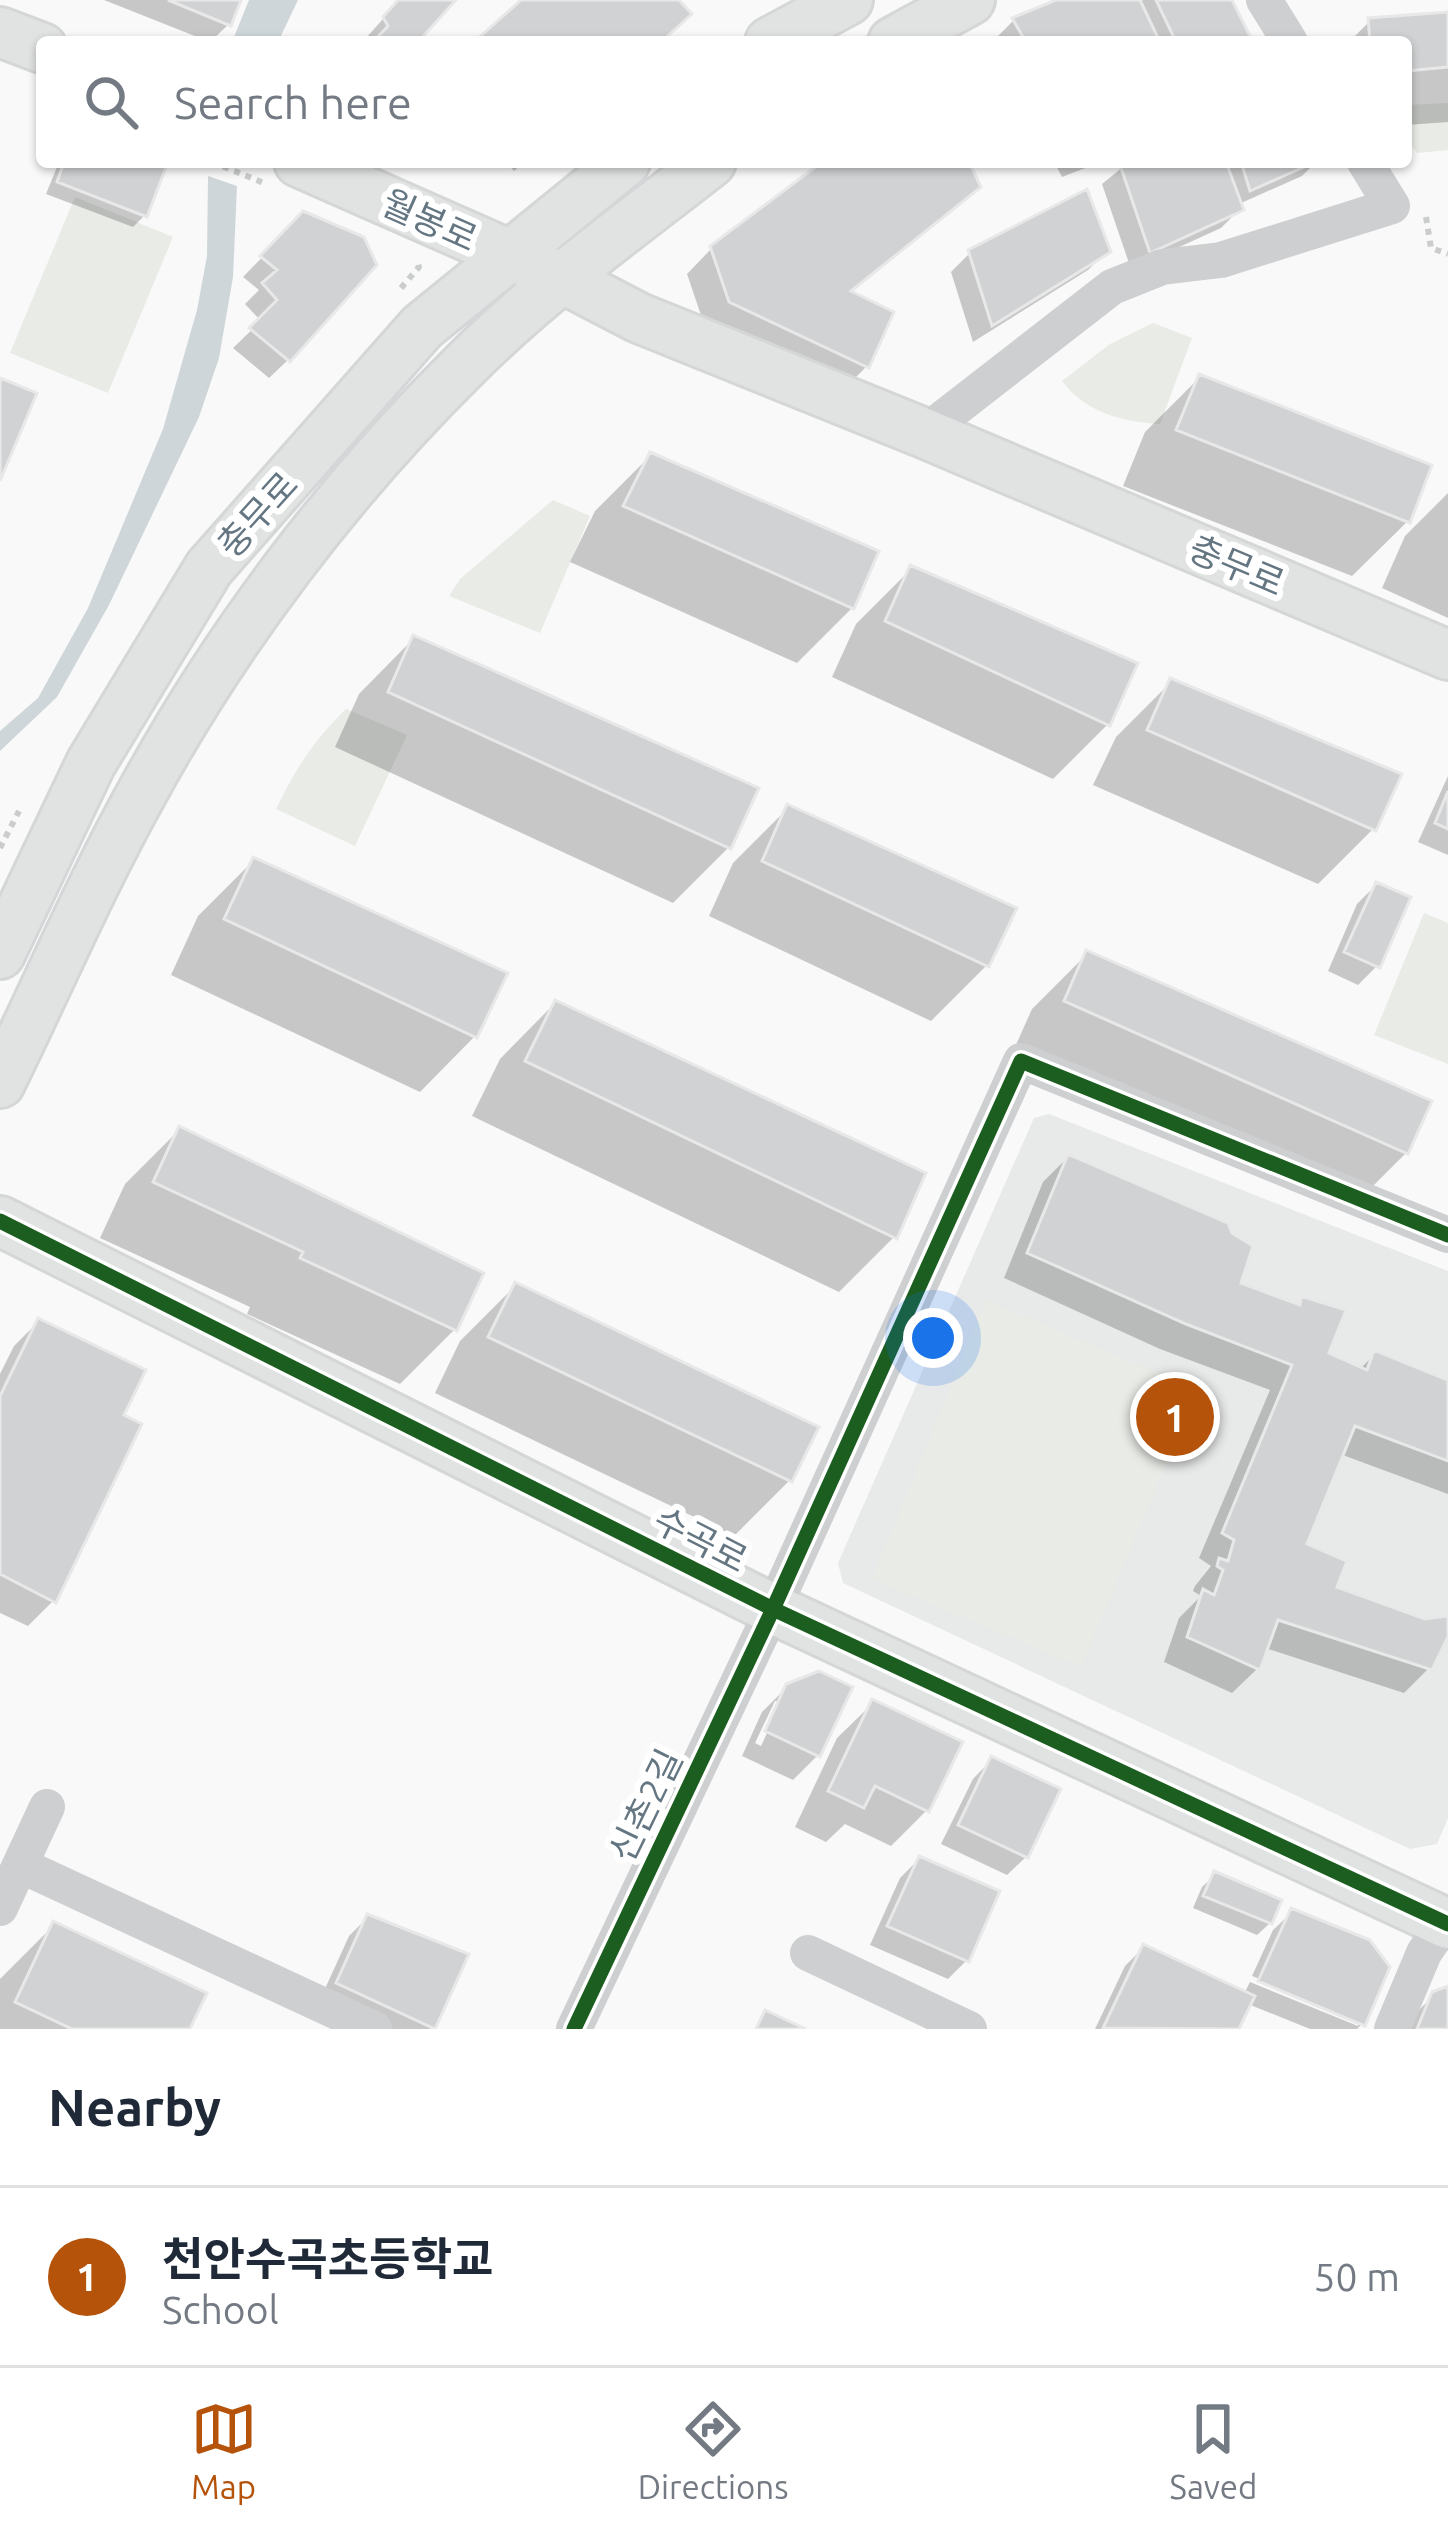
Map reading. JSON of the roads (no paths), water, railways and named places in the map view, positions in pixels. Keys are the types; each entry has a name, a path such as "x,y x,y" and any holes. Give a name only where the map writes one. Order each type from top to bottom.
{"street":[{"path":"781,36 848,0"},
{"path":"903,36 970,0"},
{"path":"1264,0 1286,36"},
{"path":"0,32 36,46"},
{"name":"충무로","path":"0,954 91,764 209,568 422,327 618,168"},
{"name":"충무로","path":"0,1083 144,789 251,618 347,492 466,363 562,278 703,168"},
{"path":"924,433 1112,287 1162,267 1221,260 1393,206 1369,168"},
{"name":"월봉로","path":"289,176 562,278"},
{"name":"충무로","path":"562,278 639,318 1448,655"},
{"name":"신촌2길","path":"574,2029 773,1609 1021,1060 1448,1235"},
{"name":"수곡로","path":"0,1221 773,1609 1447,1922"},
{"path":"0,1908 46,1807"},
{"path":"20,1865 374,2029"},
{"path":"1392,2029 1424,1953 1447,1922"},
{"path":"808,1953 969,2029"}],"place":[{"name":"천안수곡초등학교","path":"1175,1417"}]}
